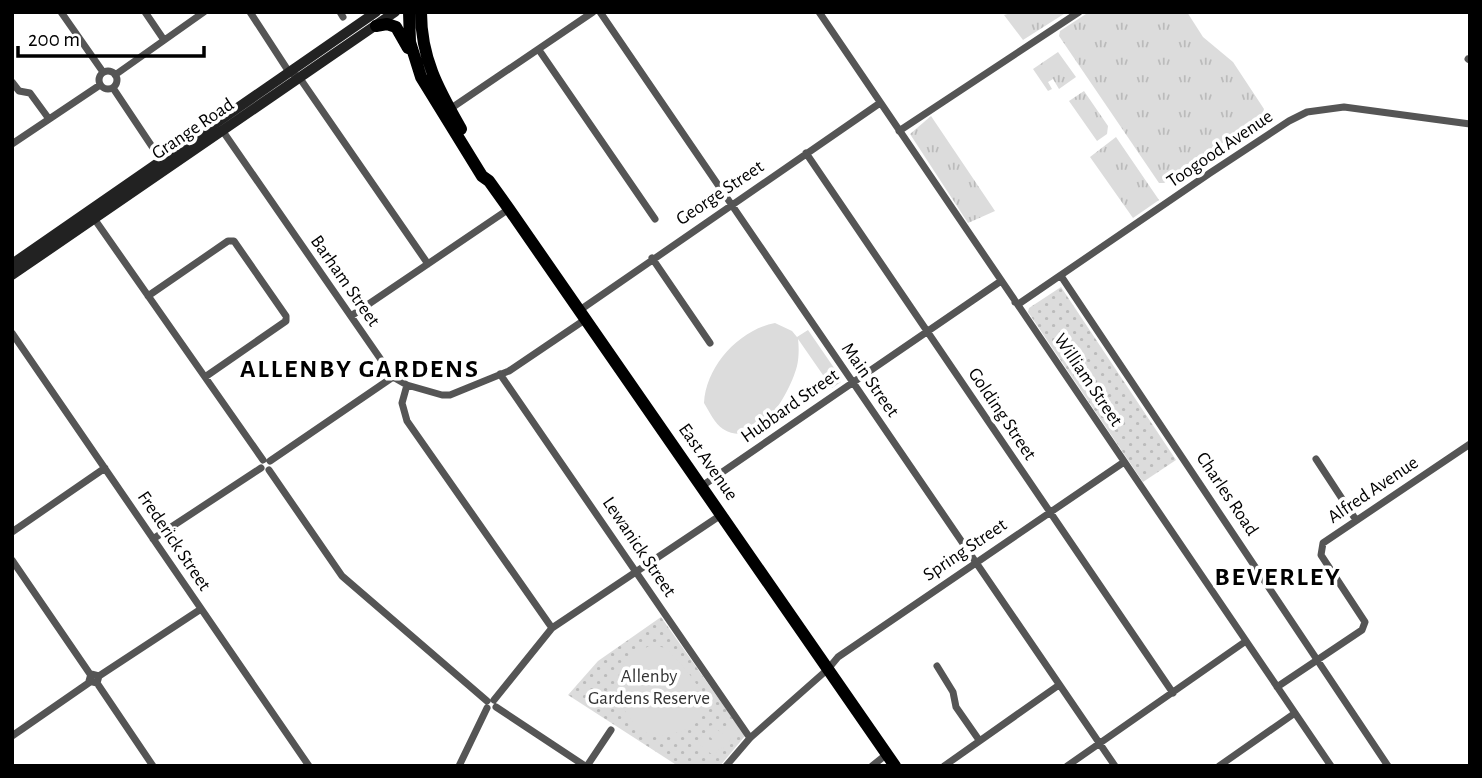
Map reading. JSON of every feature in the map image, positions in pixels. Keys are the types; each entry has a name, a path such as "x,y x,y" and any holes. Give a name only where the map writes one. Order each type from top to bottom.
{"main road":[{"name":"Grange Road","path":"12,275 92,215 294,74 376,19 395,12"},
{"name":"East Avenue","path":"409,12 414,61 451,128 895,766"},
{"name":"East Avenue","path":"421,12 425,54 432,75 487,172 489,181"},
{"path":"376,19 398,29 414,61"},
{"name":"Grange Road","path":"12,264 92,215"}],"street":[{"path":"61,12 103,72"},
{"path":"145,12 164,40"},
{"path":"115,75 204,12"},
{"path":"250,12 428,264"},
{"path":"450,109 593,12"},
{"name":"Main Street","path":"600,12 1115,766"},
{"name":"William Street","path":"819,12 1331,766"},
{"path":"899,131 1079,12"},
{"path":"539,50 655,219"},
{"path":"109,71 115,75 117,82 113,88 106,89 100,85 99,78 103,72 109,71"},
{"path":"12,82 19,91 30,93 49,119"},
{"path":"12,144 100,85"},
{"path":"113,88 164,165"},
{"name":"George Street","path":"500,374 583,314 652,258 880,103"},
{"name":"Toogood Avenue","path":"1015,302 1020,303 1210,173 1307,112 1344,107 1470,124"},
{"name":"Barham Street","path":"219,126 393,377 407,385 450,395 500,374"},
{"name":"Golding Street","path":"806,153 1173,693"},
{"path":"351,316 509,209"},
{"path":"92,215 342,576 491,704 586,766 611,730"},
{"path":"148,296 228,241 233,241 286,316 286,321 205,377"},
{"path":"652,258 710,343"},
{"name":"Charles Road","path":"1061,276 1388,766"},
{"name":"Hubbard Street","path":"702,486 1001,281"},
{"name":"Frederick Street","path":"12,333 309,766"},
{"name":"Lewanick Street","path":"500,374 750,738"},
{"path":"153,539 393,377"},
{"path":"407,385 402,403 407,421 552,628"},
{"name":"Alfred Avenue","path":"1277,687 1362,631 1365,626 1365,622 1321,555 1323,543 1470,444"},
{"path":"1316,459 1356,520"},
{"name":"Spring Street","path":"726,766 750,738 838,657 1124,462"},
{"path":"12,533 105,468"},
{"path":"459,766 491,704 552,628 721,515"},
{"path":"12,560 153,766"},
{"path":"12,736 201,609"},
{"path":"1067,766 1246,641"},
{"path":"937,666 953,692 956,707 979,740"},
{"path":"944,766 1059,685"},
{"path":"1219,766 1295,713"},
{"path":"872,766 887,754"}],"green space":[{"path":"1014,12 1067,12 1023,40 1004,15"},
{"path":"1089,12 1187,12 1203,37 1233,62 1264,109 1262,116 1164,183 1159,183 1059,36 1060,31"},
{"path":"1058,52 1076,77 1059,89 1053,79 1048,82 1052,89 1048,91 1033,69"},
{"path":"1084,91 1108,126 1107,134 1097,141 1069,101"},
{"path":"931,116 995,211 968,223 910,134"},
{"path":"1116,137 1159,200 1133,218 1090,157"},
{"path":"1061,287 1176,460 1143,482 1028,312 1029,308"},
{"path":"775,323 792,331 797,337 808,330 841,378 841,382 832,388 798,339 797,366 780,404 771,416 748,432 736,434 723,429 704,403 711,376 718,363 737,342 749,333"},
{"name":"Allenby Gardens Reserve","path":"661,617 745,736 720,766 678,766 568,695 598,661"},
{"path":"651,645 666,648 675,657 693,679 704,702 703,713 696,723 682,731 651,735 628,716 619,697 617,687 621,668 634,655"},
{"path":"728,724 737,731 714,756 697,743 703,735 715,744 705,733 711,725 723,734"}],"district":[{"name":"ALLENBY GARDENS","path":"360,369"},
{"name":"BEVERLEY","path":"1278,577"}]}
